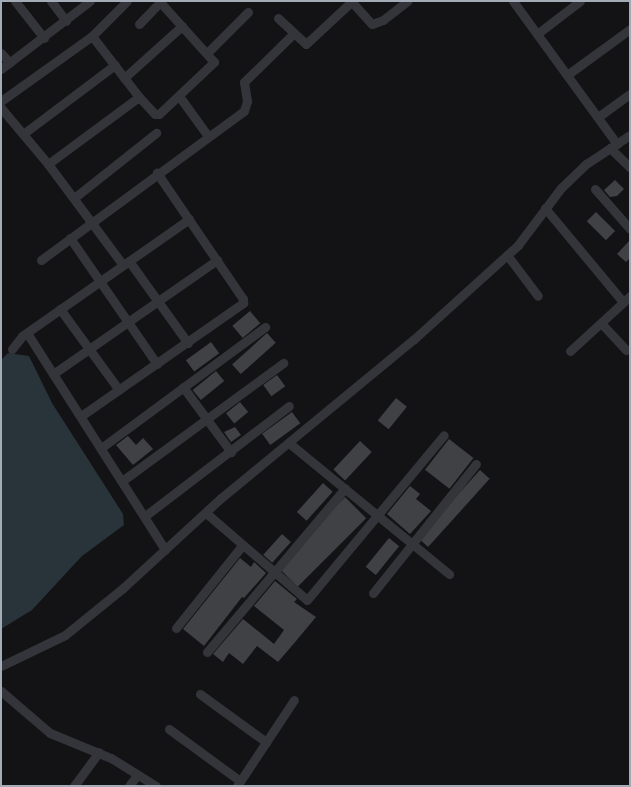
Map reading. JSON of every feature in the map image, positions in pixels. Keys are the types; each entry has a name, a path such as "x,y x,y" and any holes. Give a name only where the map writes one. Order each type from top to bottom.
{"street":[{"path":"15,1 44,38"},
{"path":"51,1 66,21"},
{"path":"1,69 90,1"},
{"path":"1,101 92,36 126,1"},
{"path":"278,18 293,34 306,44 351,2 372,24 383,20 407,1"},
{"path":"513,1 598,117 613,146 630,167"},
{"path":"537,34 580,1"},
{"path":"92,36 139,97 157,114 214,64 207,53 160,2 139,24"},
{"path":"207,53 248,12"},
{"path":"124,78 182,26"},
{"path":"567,75 630,29"},
{"path":"41,260 244,111 247,101 244,82 293,34"},
{"path":"1,53 10,63"},
{"path":"23,134 115,65"},
{"path":"598,117 630,94"},
{"path":"179,96 208,136"},
{"path":"48,164 139,97"},
{"path":"1,108 48,164 91,222 159,302 188,343"},
{"path":"74,198 156,133"},
{"path":"1,666 64,635 289,443 346,399 507,255 561,188 613,146 630,135"},
{"path":"80,416 188,343 243,303 243,299 157,173"},
{"path":"595,189 630,229"},
{"path":"545,208 626,299 570,351"},
{"path":"12,349 27,332 189,219"},
{"path":"70,238 157,364"},
{"path":"507,255 538,296"},
{"path":"53,374 217,260"},
{"path":"60,309 88,350 119,390"},
{"path":"600,322 626,350"},
{"path":"101,448 264,327"},
{"path":"27,332 165,550"},
{"path":"122,480 283,363"},
{"path":"183,387 230,452"},
{"path":"145,516 289,406"},
{"path":"206,513 242,547 307,600 379,516 444,435"},
{"path":"289,443 449,574"},
{"path":"373,593 476,464"},
{"path":"207,652 345,488"},
{"path":"176,628 242,547"},
{"path":"1,692 50,733 98,752 156,786"},
{"path":"200,694 266,742"},
{"path":"169,729 239,783 294,700"},
{"path":"74,786 98,752"},
{"path":"128,786 137,775"}],"shaded area":[{"path":"8,353 29,356 52,403 123,514 124,525 82,556 32,610 1,629 1,360"}],"building":[{"path":"615,180 624,189 617,196 610,197 604,190"},
{"path":"596,212 615,231 606,240 587,221"},
{"path":"630,240 630,258 626,262 617,254"},
{"path":"250,311 260,323 243,338 232,326"},
{"path":"267,333 276,343 241,374 232,364"},
{"path":"211,342 219,353 194,372 186,360"},
{"path":"216,371 224,381 201,400 193,390"},
{"path":"277,375 285,386 271,396 263,385"},
{"path":"396,398 407,407 389,429 378,421"},
{"path":"240,402 248,412 234,423 226,413"},
{"path":"292,412 300,423 270,445 262,434"},
{"path":"235,427 241,435 231,442 224,432"},
{"path":"128,436 136,445 143,438 153,449 133,465 116,445"},
{"path":"449,439 473,458 449,489 425,470"},
{"path":"360,441 372,452 345,480 333,470"},
{"path":"480,470 490,479 428,547 418,538"},
{"path":"323,483 333,492 307,521 297,512"},
{"path":"410,486 420,494 416,499 431,511 410,534 387,514"},
{"path":"345,497 366,518 298,587 276,566"},
{"path":"282,534 291,542 272,563 263,555"},
{"path":"389,538 399,546 376,575 366,567"},
{"path":"240,558 251,567 254,562 266,573 244,598 242,597 204,646 183,629"},
{"path":"275,581 297,599 294,602 316,617 278,662 257,646 243,664 229,653 223,662 213,654 243,619 274,644 284,630 254,606"}]}
